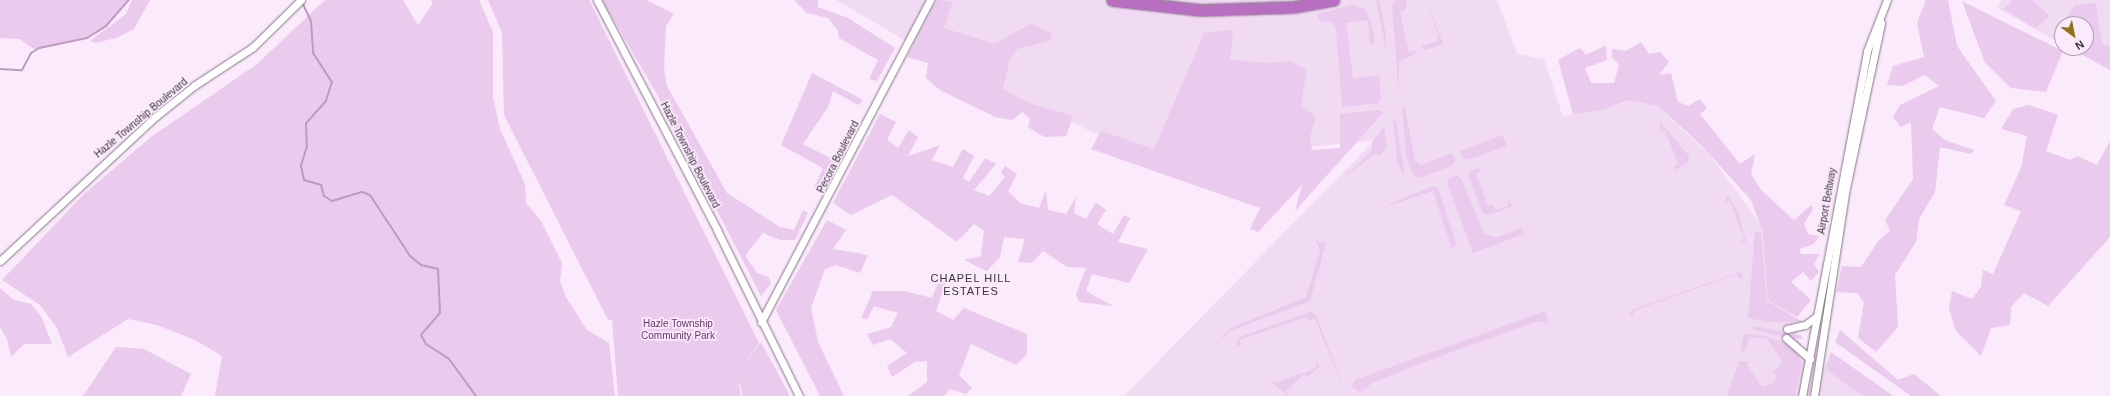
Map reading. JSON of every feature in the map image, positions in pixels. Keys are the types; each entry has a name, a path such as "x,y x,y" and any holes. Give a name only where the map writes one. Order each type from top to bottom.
{"highway":[{"path":"1112,0 1200,10 1293,7 1333,0"}],"street":[{"name":"Hazle Township Boulevard","path":"0,261 155,116 195,85 253,47 301,0"},
{"name":"Hazle Township Boulevard","path":"597,0 717,230 761,322 799,396"},
{"name":"Pecora Boulevard","path":"761,322 930,0"},
{"name":"Airport Beltway","path":"1814,396 1846,188 1887,0"},
{"name":"Airport Beltway","path":"1802,396 1867,51 1883,13"},
{"path":"1787,329 1805,325 1817,316"},
{"path":"1786,338 1810,359"}],"shaded area":[{"path":"836,0 1497,0 1517,54 1544,59 1563,117 1641,91 1710,155 1761,225 1805,358 1864,387 1873,396 1124,396 1375,140 1163,162 971,79"},
{"path":"2001,0 2110,0 2110,70 2085,56 2094,56 2094,16 2054,16 2054,40 1997,8"}],"green space":[{"path":"0,0 129,0 106,26 87,38 35,50 20,39 0,38"},
{"path":"132,0 150,0 134,29 116,38 95,43 90,41 126,14"},
{"path":"325,0 403,0 418,25 433,3 431,0 479,0 493,32 493,97 500,129 525,184 526,203 541,221 562,263 560,281 566,297 587,330 609,343 615,396 215,396 222,356 195,340 157,325 128,319 68,357 57,328 40,305 2,280 84,194 151,137 257,64"},
{"name":"Hazle Township Community Park","path":"488,0 589,0 759,343 737,374 761,342 790,396 743,396 738,378 741,396 618,396 612,320 608,320 504,115 502,33"},
{"path":"602,0 647,0 674,14 666,26 664,68 667,86 727,193 780,227 794,230 803,210 808,213 795,240 780,240 763,233 747,253 746,257 757,273 769,277 771,284 761,296 658,96"},
{"path":"794,0 818,0 818,7 848,18 895,48 877,81 869,79 878,60 839,38 838,31 828,18 807,13"},
{"path":"937,0 953,2 944,28 995,44 1031,23 1052,34 1050,41 1017,49 1010,59 1003,89 1029,103 1073,116 1066,136 1044,137 1028,127 1030,119 1022,112 1012,120 995,117 940,90 926,78 928,63 907,57"},
{"path":"1379,0 1386,34 1386,49 1376,1"},
{"path":"1395,0 1407,0 1405,10 1400,12 1409,52 1416,50 1415,54 1399,61 1399,94 1392,6"},
{"path":"1427,0 1443,44 1425,50 1421,46 1436,42 1438,35"},
{"path":"1926,0 1948,0 1957,46 1996,101 1984,118 1940,107 1932,129 1945,140 1974,150 1971,154 1940,147 1935,192 1919,219 1916,242 1895,275 1898,327 1876,352 1858,338 1864,302 1857,293 1836,292 1842,266 1861,267 1879,240 1890,231 1885,220 1913,179 1911,122 1901,127 1893,117 1900,105 1939,86 1924,75 1903,86 1887,85 1893,66 1924,57 1917,23"},
{"path":"2013,0 2032,0 2050,16 2035,28 2004,9"},
{"path":"1962,1 2054,47 2054,56 2061,56 2046,92 2011,88 1985,63"},
{"path":"2096,3 2100,35 2103,44 2110,46 2110,70 2085,56 2094,56 2094,16 2067,16 2075,5"},
{"path":"1352,5 1365,9 1371,21 1375,43 1370,44 1368,20 1346,23 1353,78 1379,76 1381,99 1379,103 1342,107 1336,28 1332,23 1319,21 1317,14"},
{"path":"1233,30 1230,60 1267,63 1290,61 1307,70 1301,105 1316,117 1310,137 1312,150 1340,148 1340,114 1380,110 1383,113 1295,211 1302,185 1258,232 1250,229 1260,208 1091,149 1101,131 1154,149 1204,33"},
{"path":"1641,42 1649,54 1660,52 1669,62 1659,75 1671,73 1678,102 1688,106 1700,99 1707,108 1700,114 1740,164 1755,154 1751,174 1761,190 1794,220 1811,205 1813,209 1804,224 1808,234 1819,236 1814,244 1799,249 1801,254 1820,254 1814,264 1819,272 1811,281 1803,272 1791,282 1811,300 1797,317 1768,300 1763,232 1751,200 1702,146 1658,106 1628,100 1602,110 1573,114 1558,60 1580,48 1586,55 1606,45 1607,60 1585,68 1591,83 1614,83 1619,65 1612,57 1612,49 1626,51"},
{"path":"812,73 863,100 858,105 833,91 828,107 803,144 838,162 822,192 814,188 823,168 781,145"},
{"path":"2029,105 2058,115 2046,151 2070,160 2077,156 2097,165 2110,141 2110,237 2048,306 2024,293 2011,307 2010,325 1991,328 1981,356 1956,331 1949,309 1952,291 1972,299 1981,287 1983,270 1993,274 2021,211 2004,205 2021,168 2027,136 2001,129 2013,109"},
{"path":"1402,106 1405,107 1415,161 1421,165 1452,153 1455,161 1452,166 1420,178 1413,175 1406,155"},
{"path":"880,114 896,122 887,140 898,148 909,130 918,137 908,156 940,145 932,160 953,167 963,149 974,156 963,178 969,182 985,158 996,164 974,190 989,196 1005,177 1001,172 1005,166 1017,174 1008,191 1020,203 1039,208 1046,190 1048,210 1066,214 1076,197 1074,213 1086,219 1096,202 1106,210 1097,224 1113,234 1124,215 1130,218 1118,242 1148,249 1129,283 1092,274 1086,291 1113,306 1079,302 1076,294 1086,268 1067,267 1043,251 1032,263 1018,262 1025,239 1004,237 1000,257 987,271 964,260 981,256 984,231 974,224 957,242 892,195 851,215 833,203"},
{"path":"1393,119 1396,121 1405,178 1397,161"},
{"path":"1660,122 1689,156 1688,162 1675,170 1673,167 1678,164 1665,130 1660,132"},
{"path":"1384,127 1387,145 1381,156 1375,154 1345,176 1372,151 1372,142"},
{"path":"1503,135 1507,146 1468,160 1463,158 1460,151"},
{"path":"1479,167 1481,171 1476,173 1488,206 1493,205 1496,210 1509,205 1508,199 1513,206 1489,215 1482,212 1468,174"},
{"path":"1457,175 1462,180 1484,234 1497,237 1522,228 1524,234 1473,253 1447,183 1449,178"},
{"path":"1433,186 1438,188 1456,244 1448,250 1451,246 1433,191 1378,209"},
{"path":"1726,197 1729,197 1737,210 1746,242 1740,243 1744,239 1730,201 1725,202"},
{"path":"827,220 846,230 833,249 868,255 860,273 836,265 825,269 811,308 818,342 844,396 820,396 776,310"},
{"path":"1755,231 1761,233 1767,301 1803,322 1770,322 1748,318"},
{"path":"1314,236 1320,243 1325,241 1326,243 1310,301 1230,331 1216,344 1229,329 1306,297 1320,250"},
{"path":"1740,272 1743,276 1740,279 1737,274 1633,311 1634,317 1629,316 1632,310"},
{"path":"940,278 947,279 936,311 953,320 964,308 1027,334 1027,354 1016,365 971,344 959,375 972,388 966,394 950,389 944,396 908,396 927,382 927,361 915,362 892,377 887,366 907,353 890,339 873,345 867,334 891,327 898,313 874,306 867,319 861,318 873,291 905,291 932,298"},
{"path":"0,288 14,300 31,304 42,318 52,344 24,344 11,357 7,339 0,327"},
{"path":"1545,311 1549,324 1538,321 1438,357 1372,383 1363,391 1359,392 1352,387 1354,380"},
{"path":"1311,312 1316,315 1347,396 1315,319 1309,321 1306,317 1239,340 1241,345 1237,346 1237,338"},
{"path":"1754,326 1800,335 1804,339 1786,338 1753,329"},
{"path":"1840,330 1898,380 1914,374 1941,396 1911,396 1835,342"},
{"path":"1747,334 1766,336 1795,347 1802,363 1795,396 1727,396 1739,361 1749,362 1747,365 1762,387 1774,382 1777,376 1774,372 1769,374 1780,366 1781,359 1767,339 1750,337 1744,351 1741,352 1743,337"},
{"path":"116,347 144,349 191,374 181,396 83,396"},
{"path":"1831,352 1893,396 1863,396 1848,386 1825,368"},
{"path":"1316,363 1320,366 1308,377 1304,374 1286,391 1288,396 1270,381 1275,383 1316,368"}],"waterway":[{"path":"0,69 22,70 31,53 39,48 87,38 106,26 129,0"},
{"path":"302,2 311,21 313,53 332,82 326,101 306,123 307,146 301,166 304,180 321,185 324,196 332,201 362,192 370,195 410,256 421,265 438,269 440,313 421,335 426,344 449,359 476,396"}],"district":[{"name":"CHAPEL HILL ESTATES","path":"971,285"}]}
